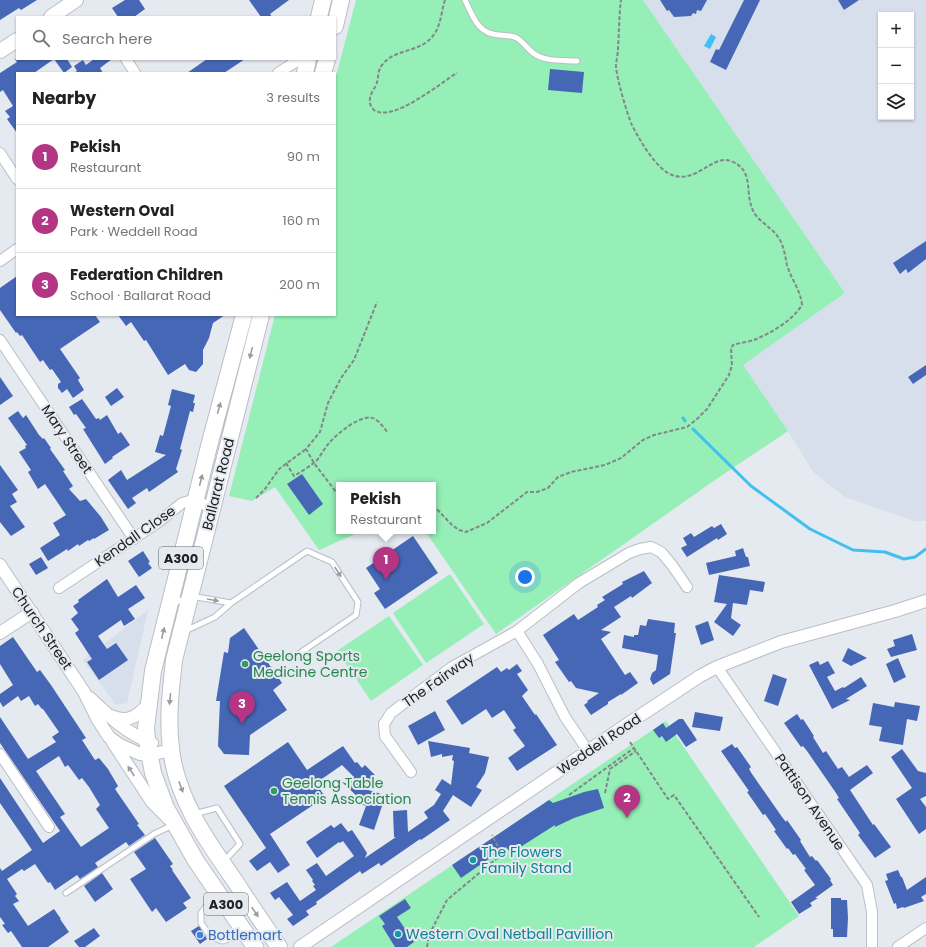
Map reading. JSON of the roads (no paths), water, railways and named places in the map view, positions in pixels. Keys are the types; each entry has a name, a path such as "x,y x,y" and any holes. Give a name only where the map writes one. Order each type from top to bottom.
{"highway":[{"path":"319,16 323,0"},
{"path":"336,22 341,0"},
{"path":"304,72 308,60"},
{"path":"323,72 327,60"},
{"name":"Ballarat Road","path":"148,748 146,728 153,671 169,605 189,501 244,316"},
{"name":"Ballarat Road","path":"171,750 169,716 174,660 261,316"},
{"name":"A300","path":"148,748 159,791 174,823 196,861 251,940"},
{"name":"A300","path":"171,750 178,780 193,815 222,863 279,947"}],"main road":[{"path":"52,16 76,0"},
{"path":"0,51 16,41"}],"street":[{"path":"127,60 134,72"},
{"path":"280,72 298,60"},
{"path":"0,154 16,178"},
{"path":"0,261 16,250"},
{"name":"Mary Street","path":"0,340 134,539"},
{"path":"189,501 212,510"},
{"name":"Kendall Close","path":"59,588 189,501"},
{"name":"The Fairway","path":"411,772 385,736 384,724 391,713 452,667 517,631 579,583 629,553 640,549 651,547 661,552 687,587"},
{"name":"Church Street","path":"0,565 84,692 98,720 109,737 120,745 140,754 148,748"},
{"name":"Weddell Road","path":"300,947 659,703 717,667 781,642 926,601"},
{"path":"0,633 32,612"},
{"path":"517,631 538,664 565,717 588,751"},
{"name":"Pattison Avenue","path":"717,667 867,884 872,912 872,947"},
{"name":"Church Street","path":"84,692 118,725 136,736 148,748 171,750"},
{"path":"106,713 119,718 130,719 141,712 148,704"},
{"path":"109,737 152,802 174,823"},
{"path":"0,754 49,827"},
{"path":"898,947 926,928"}],"lane":[{"path":"465,0 479,27 485,32 492,35 516,37 523,42 531,52 547,59 577,61"},
{"path":"181,633 215,617 231,603 307,551 332,562 358,602 356,615 291,659"},
{"path":"169,605 191,596 231,603"},
{"path":"193,815 217,808 240,844 222,863"},
{"path":"66,893 154,834 174,823"},
{"path":"217,891 201,913 201,923 211,937 222,941 251,940"}],"water":[{"path":"711,34 716,37 710,49 704,46"}],"waterway":[{"path":"693,429 751,486 810,529 853,550 885,552 904,559 915,557 926,549"}],"place":[{"name":"Pekish","path":"386,580"},
{"name":"Geelong Sports Medicine Centre","path":"245,664"},
{"name":"Federation Children","path":"242,724"},
{"name":"Geelong Table Tennis Association","path":"274,791"},
{"name":"Western Oval","path":"627,818"},
{"name":"The Flowers Family Stand","path":"473,860"},
{"name":"Western Oval Netball Pavillion","path":"398,934"},
{"name":"Bottlemart","path":"200,935"}]}
